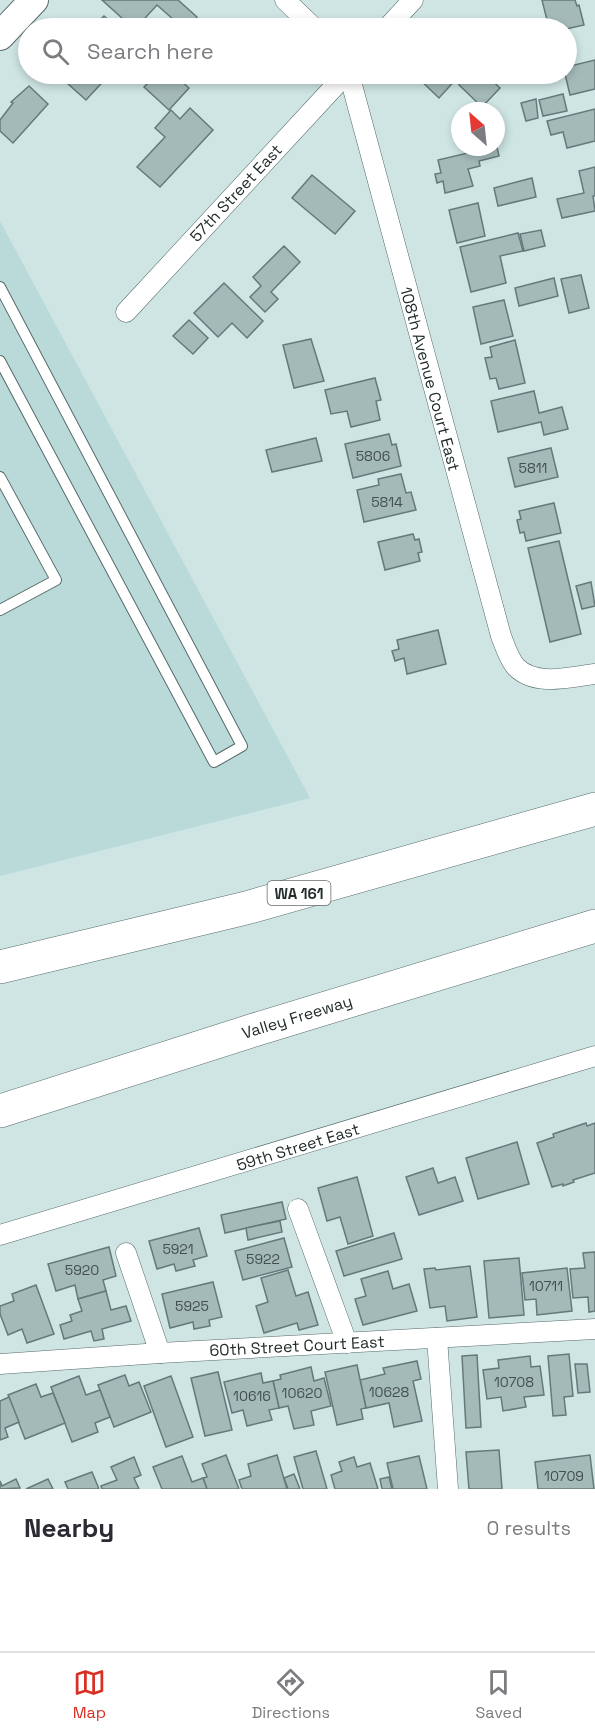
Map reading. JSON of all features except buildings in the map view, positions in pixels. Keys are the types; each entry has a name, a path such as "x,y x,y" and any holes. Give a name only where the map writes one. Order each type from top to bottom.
{"highway":[{"name":"WA 161","path":"0,967 246,908 595,809"},
{"name":"Valley Freeway","path":"0,1111 254,1030 585,930"}],"main road":[{"path":"0,36 23,8"}],"street":[{"path":"285,0 304,18"},
{"path":"397,18 414,0"},
{"name":"57th Street East","path":"126,312 338,84"},
{"name":"108th Avenue Court East","path":"350,84 507,652 515,666 528,675 550,680 595,674"},
{"name":"59th Street East","path":"0,1235 595,1056"},
{"path":"298,1209 347,1343"},
{"path":"126,1253 160,1353"},
{"name":"60th Street Court East","path":"0,1364 595,1329"},
{"path":"437,1338 448,1489"}],"lane":[{"path":"0,287 242,746 214,762 0,361"},
{"path":"0,477 56,580 0,610"}],"shaded area":[{"path":"0,221 310,798 0,876"}]}
